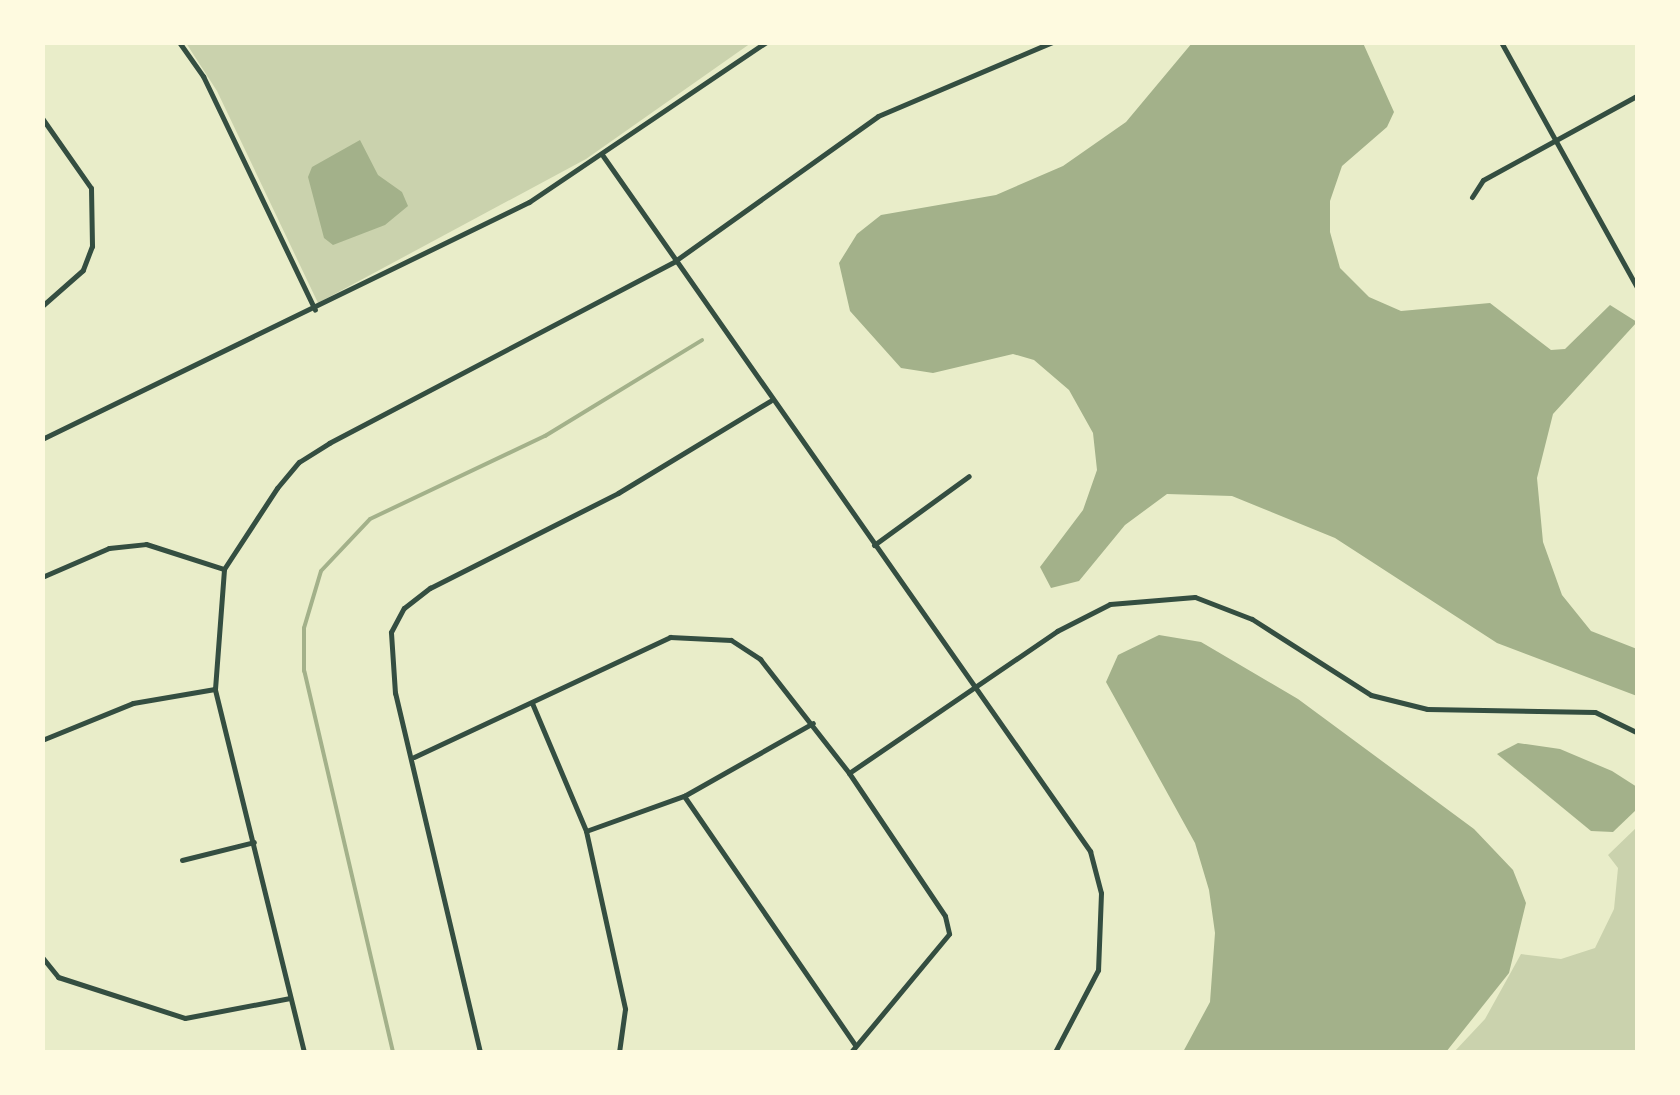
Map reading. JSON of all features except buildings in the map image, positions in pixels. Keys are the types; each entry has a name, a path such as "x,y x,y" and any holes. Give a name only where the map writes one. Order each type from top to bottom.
{"street":[{"path":"179,42 210,90 315,310"},
{"path":"42,439 424,258 603,156 766,42"},
{"path":"304,1052 215,689 224,568 300,462 674,260 878,116 1052,42"},
{"path":"1501,42 1638,290"},
{"path":"1472,197 1483,180 1638,95"},
{"path":"42,118 91,188 92,220 83,270 42,306"},
{"path":"603,156 770,402 977,686 1090,851 1101,893 1098,970 1055,1052"},
{"path":"480,1052 390,660 392,632 404,608 430,588 618,493 770,402"},
{"path":"874,545 969,476"},
{"path":"42,577 110,548 146,544 224,568"},
{"path":"849,773 977,686 1110,604 1194,597 1252,619 1371,695 1428,709 1595,712 1638,732"},
{"path":"414,758 670,637 704,635 732,640 760,659 812,722 945,916 949,934 854,1049 684,796"},
{"path":"42,740 134,703 215,689"},
{"path":"532,703 586,831 625,1009 620,1052"},
{"path":"586,831 684,796 812,722"},
{"path":"182,860 254,842"},
{"path":"42,957 58,977 185,1018 290,998"}],"shaded area":[{"path":"186,43 751,43 586,159 318,303 217,91"},
{"path":"1192,43 1363,43 1394,112 1387,127 1342,166 1330,201 1330,232 1340,268 1369,297 1401,311 1490,303 1551,350 1565,349 1610,305 1637,322 1553,414 1537,478 1543,542 1562,595 1591,631 1637,649 1637,696 1497,643 1335,538 1232,496 1167,494 1125,525 1079,581 1051,588 1040,567 1083,510 1097,470 1093,433 1069,390 1034,360 1013,354 933,373 901,368 850,311 839,263 857,234 881,215 996,195 1063,166 1126,122"},
{"path":"360,140 378,175 402,192 408,206 385,225 333,245 324,238 308,177 312,167"},
{"path":"1159,635 1201,642 1298,699 1474,829 1513,870 1526,903 1509,973 1446,1052 1183,1052 1210,1002 1215,933 1209,890 1195,843 1106,682 1118,655"},
{"path":"1518,743 1560,749 1612,771 1637,787 1637,809 1613,832 1591,831 1497,754"},
{"path":"1637,827 1637,1052 1454,1052 1485,1019 1521,954 1561,959 1595,948 1614,909 1618,868 1608,855"}],"waterway":[{"path":"393,1052 304,671 304,628 321,571 370,519 545,436 702,340"}]}
